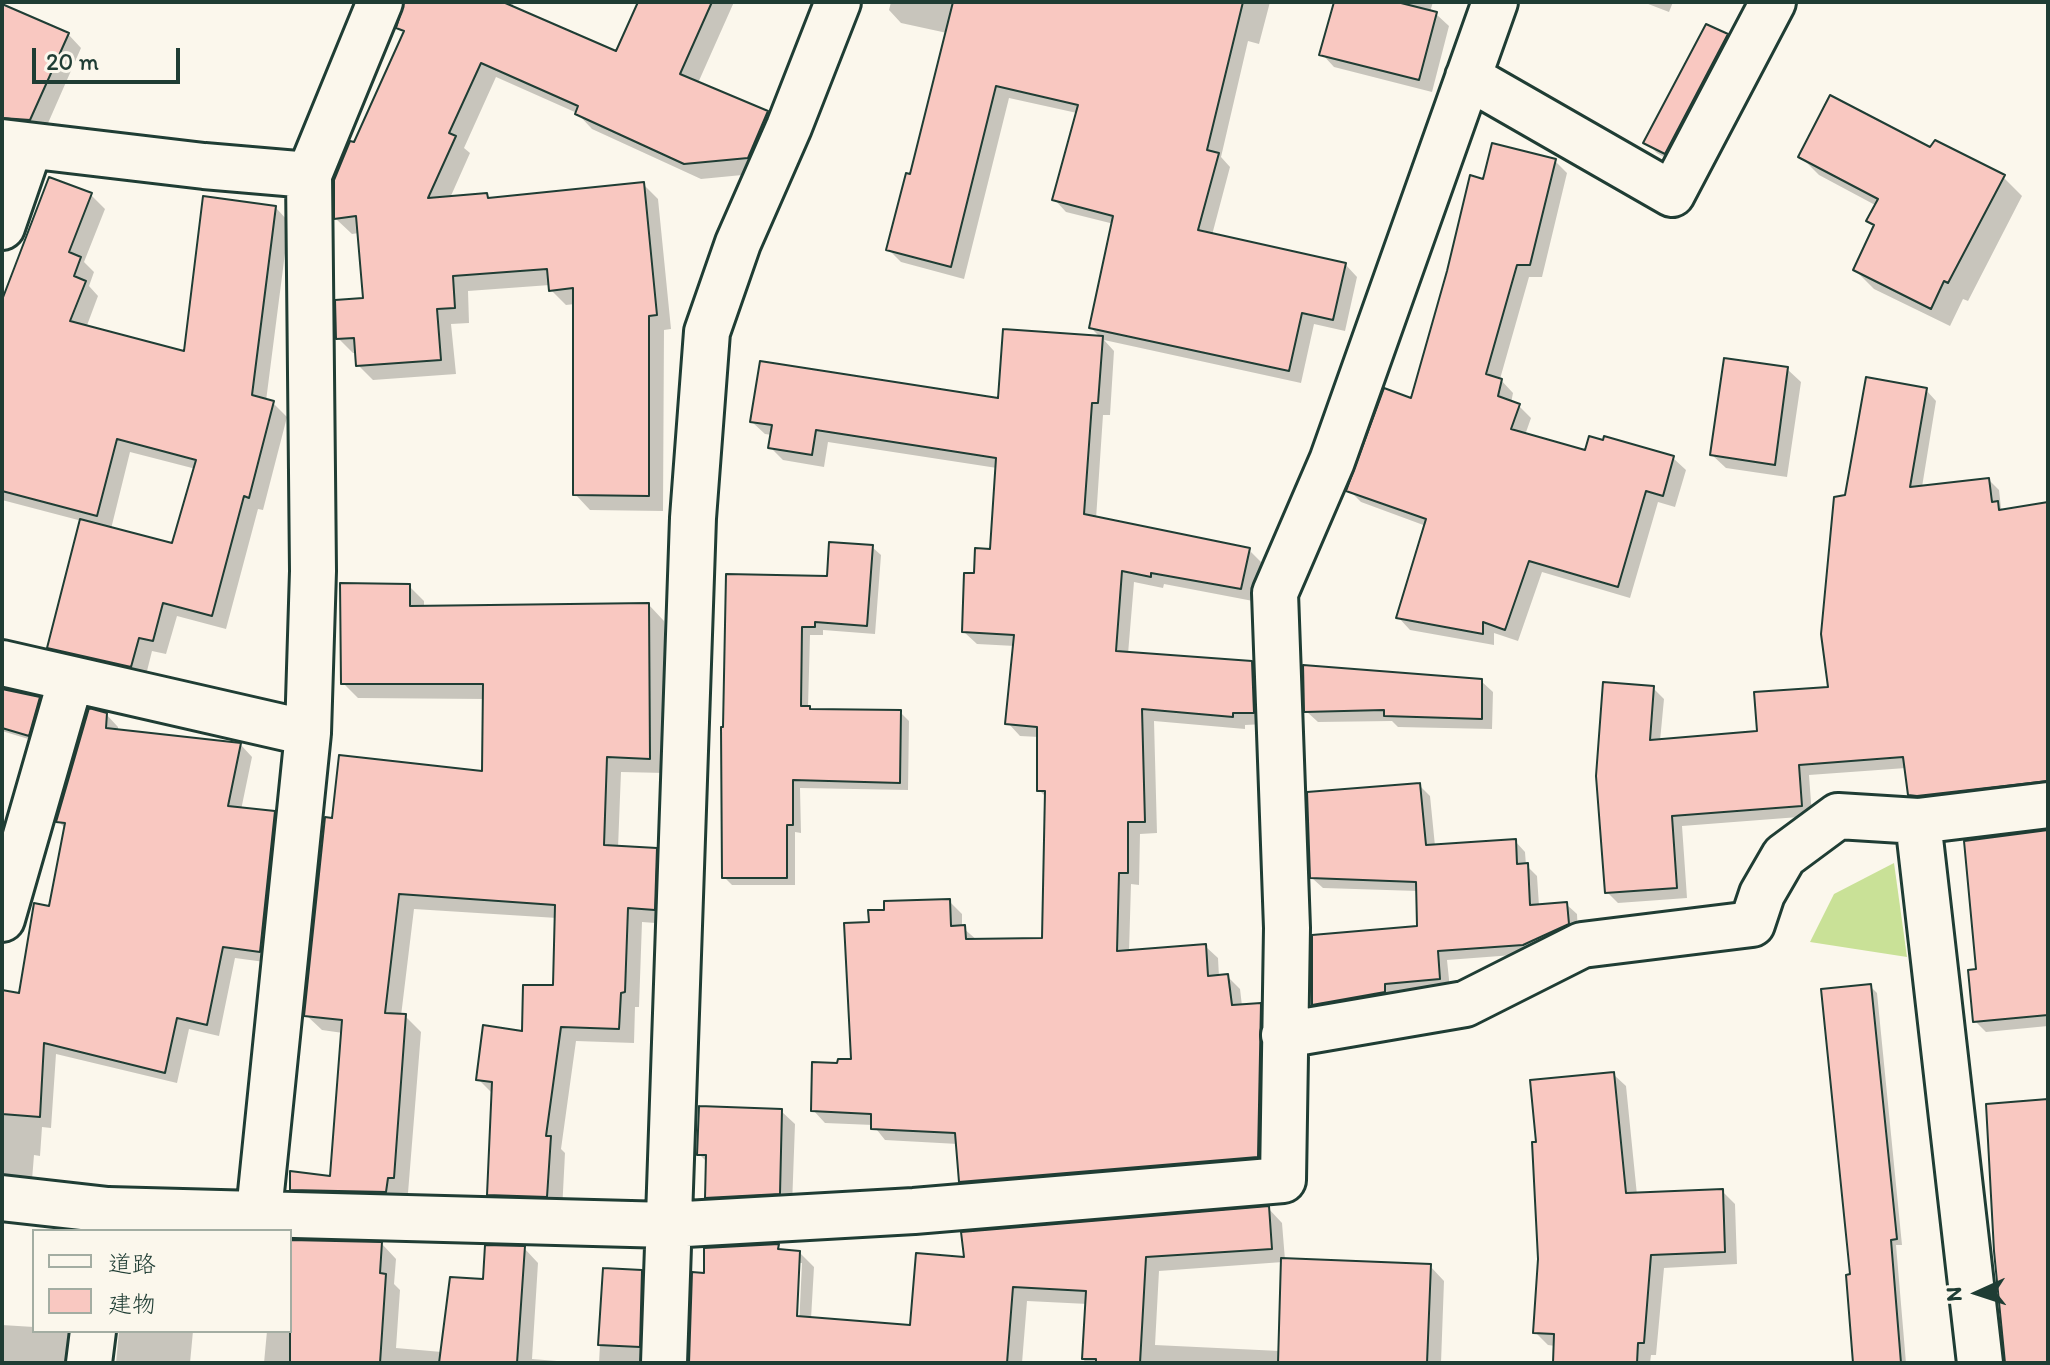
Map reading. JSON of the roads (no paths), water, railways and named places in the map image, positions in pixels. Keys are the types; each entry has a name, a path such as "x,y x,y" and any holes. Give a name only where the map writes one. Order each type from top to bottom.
{"street":[{"path":"259,1212 308,733 313,571 309,175 380,2"},
{"path":"664,1363 693,518 707,332 738,243 789,127 838,2"},
{"path":"2,1198 107,1220 259,1212 668,1225 914,1211 1283,1180 1287,928 1275,593 1332,461 1495,2"},
{"path":"1468,77 1672,194 1773,2"},
{"path":"2,227 16,144 309,175"},
{"path":"2,663 308,733"},
{"path":"2,919 71,679"},
{"path":"1284,1035 1465,1004 1582,945 1752,924 1762,894 1784,856 1838,816 1918,821 2048,805"},
{"path":"1918,821 1980,1363"},
{"path":"89,1363 93,1333"}]}
